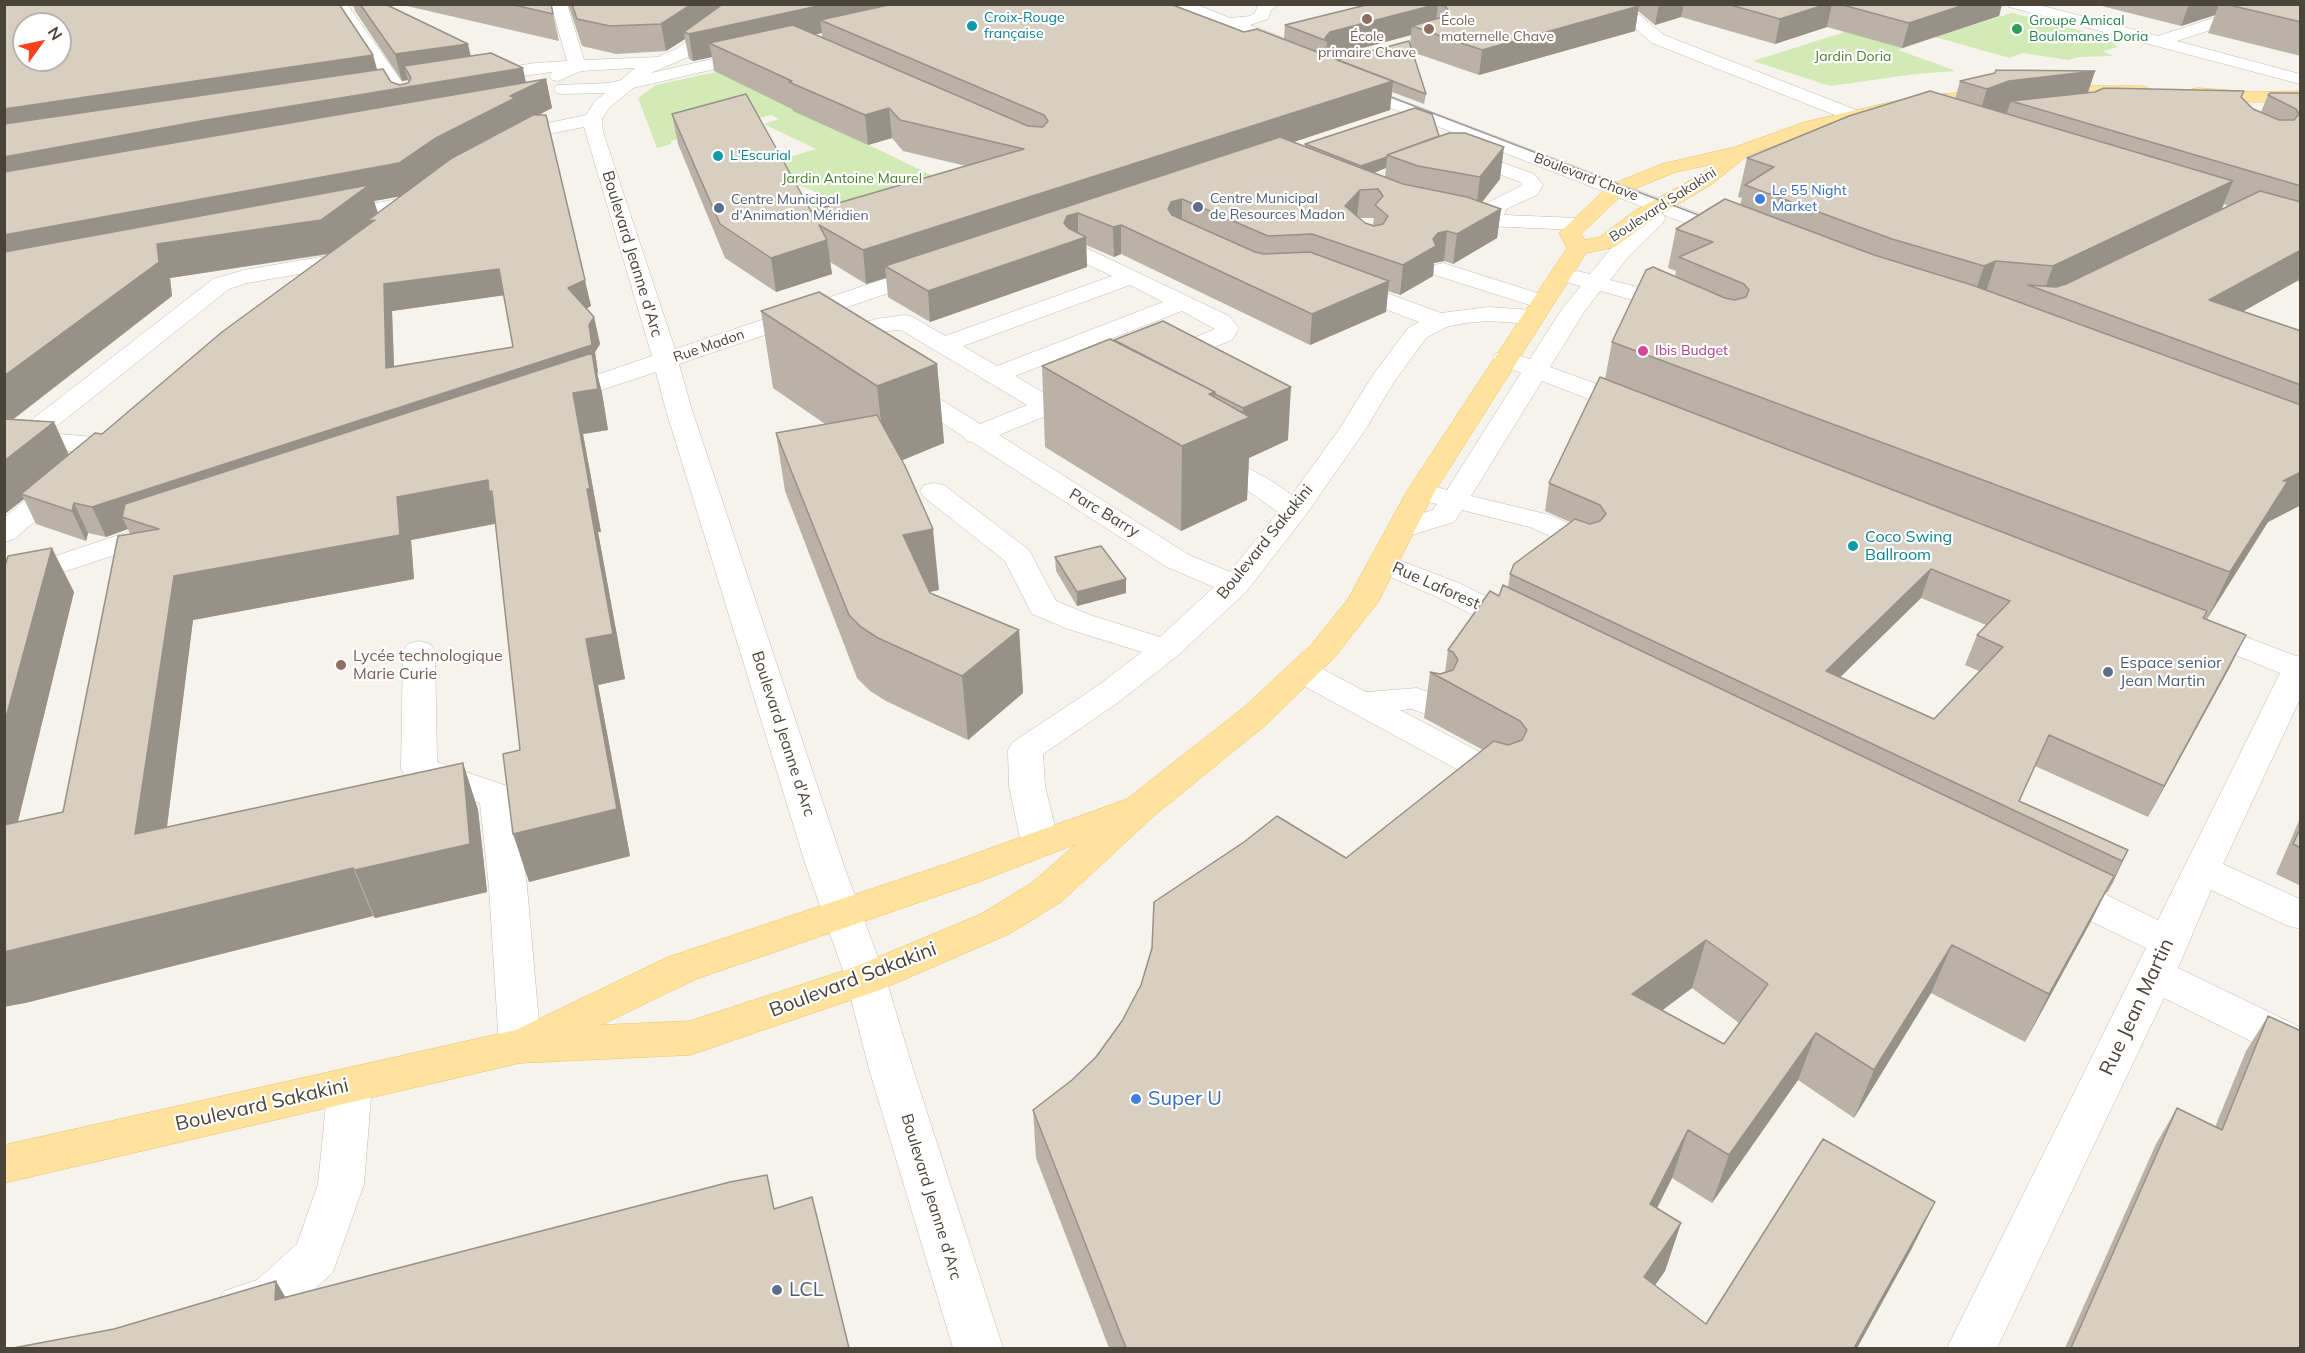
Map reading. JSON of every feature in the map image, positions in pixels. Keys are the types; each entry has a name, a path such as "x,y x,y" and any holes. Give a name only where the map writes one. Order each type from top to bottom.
{"main road":[{"path":"2301,80 2183,90 2254,97 2301,96"},
{"name":"Boulevard Sakakini","path":"4,1164 520,1046 690,1038 866,979 995,924 1047,892 1143,805 1255,716 1303,672 1362,602 1421,492 1561,273 1578,236 1617,189 1669,168 1741,151 1812,126 1886,108 1974,96 2047,91 2160,91"},
{"name":"Boulevard Sakakini","path":"1578,236 1607,242 1656,208 1706,180 1741,151"},
{"name":"Boulevard Sakakini","path":"520,1046 682,968 843,914 1143,805"}],"street":[{"path":"339,4 398,89 418,125"},
{"path":"559,4 577,66"},
{"path":"489,155 532,132 593,119 602,105 646,68 682,53 753,4"},
{"path":"1226,23 1254,20 1262,16 1264,7 1271,4"},
{"path":"1616,4 1658,39 1852,115"},
{"path":"2015,4 2301,80"},
{"path":"2076,4 2187,32"},
{"path":"2161,41 2274,4"},
{"path":"1171,9 1226,23 1304,59 1171,9"},
{"path":"563,89 609,88 719,62 726,52 756,46 777,50"},
{"path":"455,80 535,68 664,61 719,62"},
{"path":"577,66 557,77 557,83 579,109 593,119"},
{"name":"Boulevard Chave","path":"1751,220 1643,179 1337,72 1414,110 1617,189 1656,208 1760,245"},
{"path":"375,93 421,86"},
{"path":"1886,108 1926,122"},
{"path":"1386,119 1414,110"},
{"name":"Boulevard Jeanne d'Arc","path":"593,119 593,132 666,360 678,407 825,866 866,979 891,1070 978,1348"},
{"path":"1466,156 1527,178 1533,185 1530,190 1469,221 1578,236"},
{"path":"302,288 423,195 318,220"},
{"path":"1401,529 1444,516 1538,370 1574,309 1621,251 1654,219 1656,208"},
{"path":"4,533 116,438 35,441 34,431 220,284 355,248"},
{"path":"1078,251 1221,321 1227,328 1223,335 1138,370"},
{"name":"Rue Madon","path":"537,404 943,267"},
{"path":"1443,270 1537,310"},
{"path":"1561,273 1645,296 1695,319"},
{"path":"945,344 1131,277"},
{"path":"1331,280 1439,321"},
{"path":"996,375 1183,302"},
{"name":"Boulevard Sakakini","path":"1040,843 1027,786 1025,750 1108,694 1166,649 1235,585 1295,510 1417,333 1439,321 1537,310"},
{"name":"Parc Barry","path":"1047,406 905,322 884,324 822,343 871,365 976,435 1151,542 1178,561 1235,585"},
{"path":"1505,358 1662,417"},
{"path":"976,435 1047,406 1099,392"},
{"path":"1188,447 1260,486 1295,510"},
{"path":"934,491 1018,556 1043,607 1079,622 1166,649"},
{"path":"1421,492 1540,521 1584,541"},
{"path":"4,583 177,524"},
{"name":"Rue Laforest","path":"1383,563 1448,590 1554,642"},
{"path":"2174,619 2300,668"},
{"path":"419,651 419,769 497,796 508,887 520,1046"},
{"name":"Rue Jean Martin","path":"1972,1348 2300,668"},
{"path":"1303,672 1499,777"},
{"path":"1361,703 1417,698 1433,706"},
{"path":"2202,870 2301,915"},
{"path":"2032,875 2301,1046"},
{"path":"199,1320 272,1297 316,1257 341,1184 350,1085"}],"green space":[{"name":"Groupe Amical Boulomanes Doria","path":"2012,13 2105,37 2118,47 2103,51 2113,56 2078,57 2068,60 2023,53 2010,58 1935,37"},
{"name":"Jardin Doria","path":"1851,30 1910,46 1898,50 1956,71 1915,74 1830,86 1753,61"},
{"name":"Jardin Antoine Maurel","path":"716,72 950,184 801,216 814,206 818,197 814,191 796,184 782,182 757,167 816,149 764,124 779,119 771,115 671,141 671,144 657,148 638,98 656,85"}],"building":[{"path":"4,4 339,4 373,55 4,109"},
{"path":"360,4 385,4 468,44 395,54"},
{"path":"510,4 551,4 553,14"},
{"path":"572,4 692,4 661,24 610,26 577,19"},
{"path":"723,4 827,4 689,34 684,32"},
{"path":"893,4 1170,4 1244,32 1257,29 1393,81 863,250 819,225 827,240 771,258 720,224 672,114 746,94 811,211 1024,149 900,120 889,108 865,115 789,82 792,81 709,43 793,25 1028,126 1043,127 1048,121 1044,115 820,20"},
{"path":"1370,4 1438,4 1330,32 1325,38 1327,41 1285,25"},
{"path":"1438,4 1637,4 1639,6 1482,50 1412,26 1446,16 1448,10 1446,7"},
{"path":"1727,4 1827,4 1780,19"},
{"path":"1839,4 1967,4 1909,23"},
{"path":"2225,4 2301,4 2301,22"},
{"path":"1409,41 1426,94 1337,60"},
{"path":"491,53 523,68 206,120 4,157 4,124 383,69 391,82 400,85 408,83 411,78 404,66"},
{"path":"1996,70 2095,71 2009,81 1987,89 1960,81 1995,73"},
{"path":"546,79 510,96 515,98 434,139 399,163 4,235 4,172"},
{"path":"2104,88 2244,91 2241,97 2253,109 2279,120 2294,120 2299,114 2296,109 2268,95 2270,93 2301,93 2301,186 2011,101 2095,92"},
{"path":"1930,91 2233,181 2053,266 1996,261 1984,266 1892,239 1745,185 1774,167 1747,158 1849,116"},
{"path":"1415,108 1432,114 1439,136 1361,166 1305,144"},
{"path":"533,115 546,115 585,280 568,288 594,317 589,325 592,345 92,507 74,503 72,511 21,494 95,433 102,434 222,332 375,220 367,221 452,158","holes":["499,269 513,347 386,368 384,284"]},
{"path":"1449,133 1465,133 1504,147 1480,177 1418,166 1387,155"},
{"path":"1280,137 1403,184 1467,197 1501,209 1457,234 1447,231 1438,233 1433,239 1436,246 1403,265 1312,234 1268,236 1182,199 1171,202 1168,209 1172,215 1255,252 1264,254 1310,252 1389,281 1312,314 1121,225 1113,227 1078,213 1067,216 1064,223 1068,228 1086,237 928,291 885,266","holes":["1378,189 1383,196 1375,205 1388,216 1383,224 1374,226 1365,223 1345,206 1360,190"]},
{"path":"369,185 321,220 157,244 159,262 4,376 4,252"},
{"path":"2260,191 2301,202 2301,250 2209,300 2301,331 2301,385 2028,285 2056,287 2066,284"},
{"path":"1725,199 1874,255 1972,285 2301,405 2301,472 2283,481 2288,481 2230,572 1612,342 1646,270 1653,267 1725,298 1735,300 1746,297 1749,290 1744,284 1679,257 1713,242 1676,229"},
{"path":"819,292 937,364 877,386 761,311"},
{"path":"1163,321 1291,387 1243,408 1114,340"},
{"path":"1110,339 1215,392 1209,394 1250,417 1182,446 1042,366"},
{"path":"592,353 598,389 573,393 590,489 587,489 613,634 586,639 617,809 513,834 503,754 520,750 492,491 489,492 488,480 397,497 400,535 174,576 135,834 463,763 470,844 355,870 353,868 4,952 4,825 63,812 118,536 159,529 122,517 125,504"},
{"path":"1600,377 2207,611 2203,618 2246,635 2164,786 2049,735 2019,801 2128,850 2122,861 1510,574 1514,564 1575,519 1590,524 1600,521 1606,514 1600,505 1549,483","holes":["1931,569 2010,601 1977,635 2003,647 1934,719 1826,671"]},
{"path":"877,415 905,466 933,529 903,535 930,593 1019,630 962,676 878,638 861,627 849,615 776,433"},
{"path":"4,419 54,422 4,461"},
{"path":"1101,546 1126,579 1077,592 1055,557"},
{"path":"52,548 4,725 4,563 8,556"},
{"path":"1503,585 2114,876 2049,994 1952,945 1874,1070 1816,1033 1729,1155 1688,1130 1650,1204 1681,1223 1644,1277 1706,1324 1823,1139 1935,1202 1854,1348 1126,1348 1033,1110 1072,1080 1096,1057 1122,1021 1141,985 1152,948 1154,902 1244,842 1277,816 1346,858 1494,741 1508,745 1522,740 1527,730 1520,721 1430,672 1440,674 1453,670 1458,660 1453,652 1448,650 1490,591 1499,596","holes":["1706,940 1768,984 1724,1044 1632,994"]},
{"path":"2301,827 2301,848 2293,844"},
{"path":"2268,1016 2301,1031 2301,1348 2071,1348 2177,1108 2222,1130"},
{"path":"767,1175 774,1209 812,1197 849,1348 13,1348 114,1329 276,1281 275,1300 730,1182"}],"tram line":[{"path":"1375,91 1714,221"}],"place":[{"name":"École primaire Chave","path":"1367,19"},
{"name":"Croix-Rouge française","path":"972,26"},
{"name":"École maternelle Chave","path":"1429,29"},
{"name":"Groupe Amical Boulomanes Doria","path":"2017,29"},
{"name":"L'Escurial","path":"718,156"},
{"name":"Le 55 Night Market","path":"1760,199"},
{"name":"Centre Municipal de Resources Madon","path":"1198,207"},
{"name":"Centre Municipal d'Animation Méridien","path":"719,208"},
{"name":"Ibis Budget","path":"1643,351"},
{"name":"Coco Swing Ballroom","path":"1853,546"},
{"name":"Lycée technologique Marie Curie","path":"341,665"},
{"name":"Espace senior Jean Martin","path":"2108,672"},
{"name":"Super U","path":"1136,1099"},
{"name":"LCL","path":"777,1290"}]}
